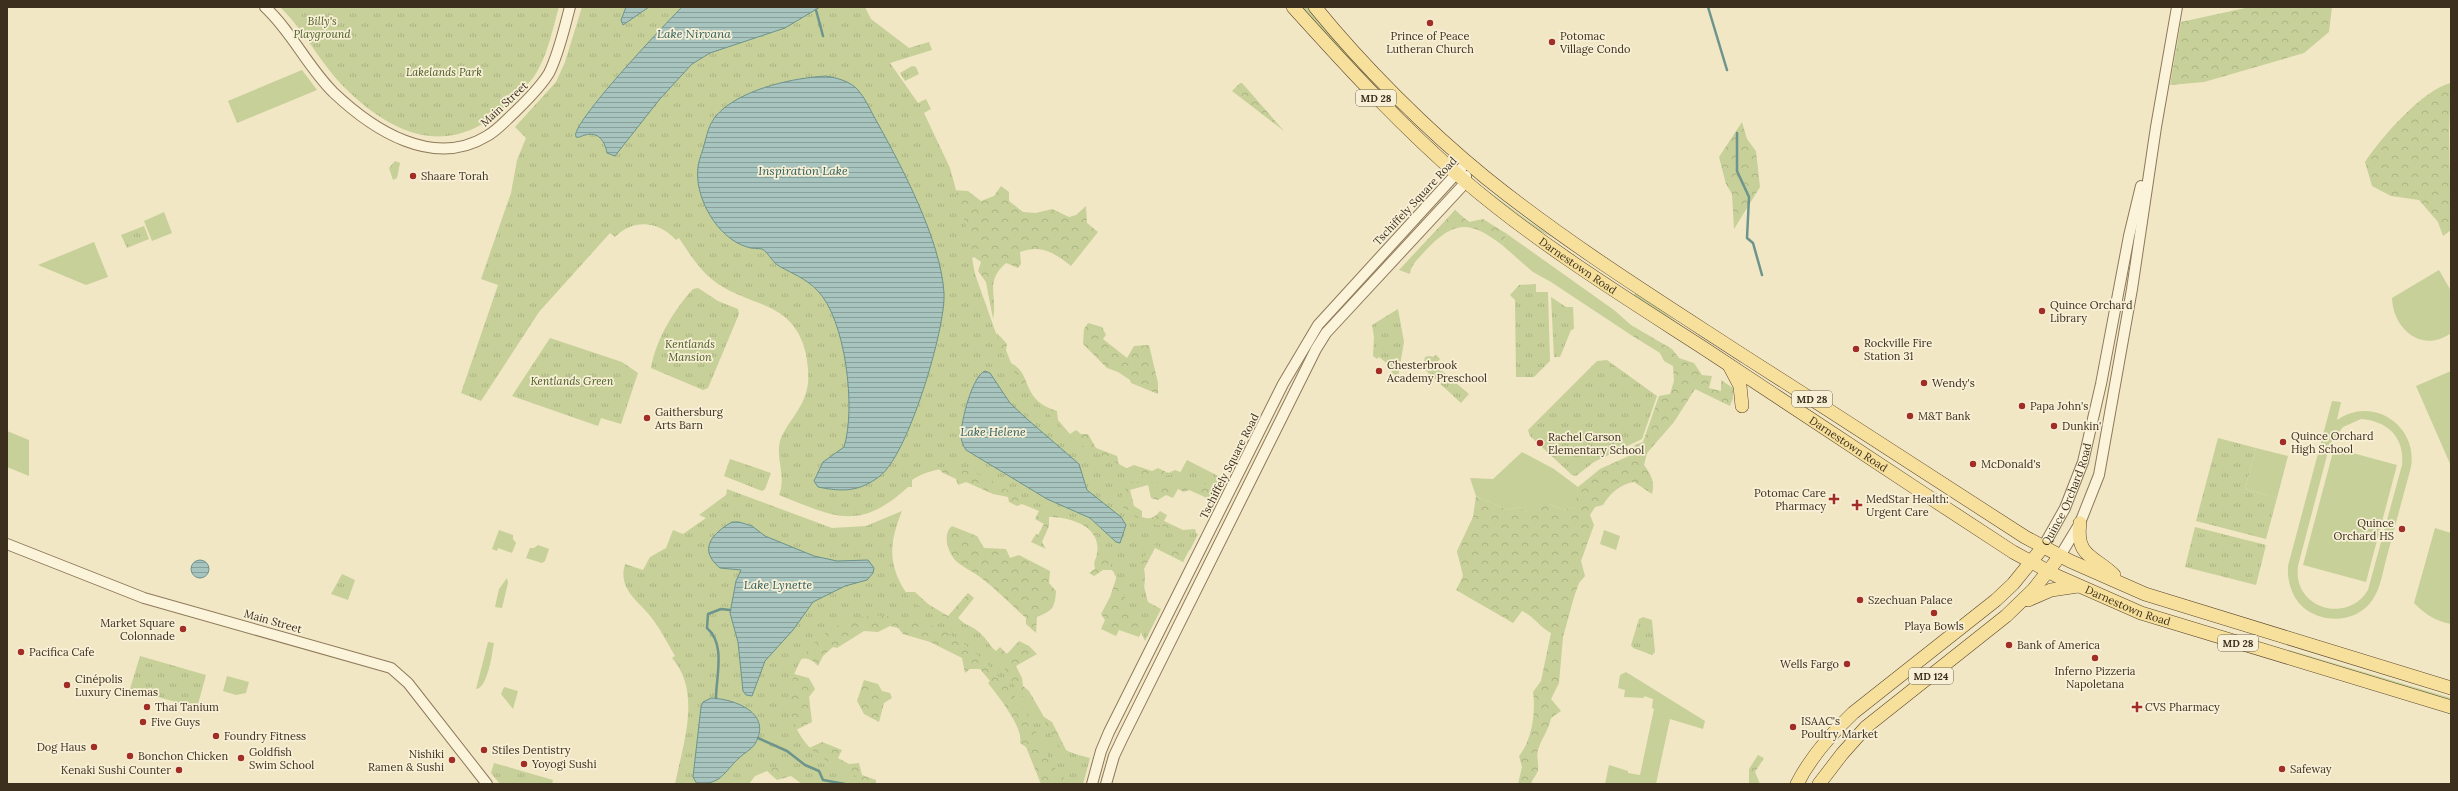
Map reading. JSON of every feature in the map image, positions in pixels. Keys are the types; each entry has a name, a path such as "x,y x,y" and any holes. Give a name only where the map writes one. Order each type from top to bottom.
{"main road":[{"name":"Darnestown Road","path":"1293,7 1359,81 1461,178 1566,258 2031,563 2078,586 2173,624 2451,707"},
{"name":"Darnestown Road","path":"1315,7 1395,94 1467,162 1560,234 1682,316 2043,547 2124,585 2213,616 2451,688"},
{"path":"1682,316 1694,332 1745,366 1756,383 1768,384 1825,416 1847,422"},
{"path":"1728,364 1740,386 1742,406"},
{"path":"2080,523 2079,532 2086,555 2111,572 2124,585"},
{"name":"Quince Orchard Road","path":"1797,784 1812,758 1833,732 1853,713 1996,600 2031,563 2043,547"},
{"name":"Quince Orchard Road","path":"1819,784 1842,754 1866,727 2024,601 2060,556"},
{"path":"2024,601 2033,600 2051,590 2078,586"},
{"path":"1917,686 1925,664 1925,655"}],"street":[{"name":"Main Street","path":"265,7 284,27 327,85 350,107 376,126 406,141 426,147 442,149 466,145 488,136 540,86 552,66 570,7"},
{"name":"Quince Orchard Road","path":"2060,556 2080,523 2099,475 2132,289 2156,127 2177,7"},
{"name":"Quince Orchard Road","path":"2043,547 2065,508 2083,462 2101,384 2129,236 2156,127"},
{"name":"Tschiffely Square Road","path":"1106,784 1114,756 1123,737 1316,349 1326,334 1461,178 1467,162"},
{"name":"Tschiffely Square Road","path":"1092,784 1101,751 1109,732 1303,347 1334,306 1461,178"},
{"name":"Main Street","path":"7,544 144,598 391,668 408,683 487,784"}],"green space":[{"name":"Lakelands Park","path":"280,7 559,7 546,53 530,82 489,120 468,131 447,136 426,135 405,130 384,119 364,105 335,78 297,26"},
{"path":"582,7 865,7 871,19 909,48 929,42 932,50 890,63 918,103 926,99 931,109 924,113 950,168 967,230 975,274 1004,356 1025,390 1077,443 1148,479 1180,473 1187,460 1222,478 1223,481 1220,489 1210,484 1130,482 1123,493 1121,501 1124,508 1141,520 1198,534 1190,550 1174,551 1151,544 1139,567 1148,602 1161,609 1145,641 1096,533 1092,528 1076,519 1050,513 1027,503 995,482 971,472 959,469 940,469 923,474 912,480 912,487 908,487 874,511 859,515 845,516 830,514 779,495 782,480 779,445 781,438 804,399 808,383 806,354 800,337 792,324 783,315 718,284 701,269 679,238 676,240 662,229 654,226 646,224 630,227 615,237 610,233 539,312 481,401 461,393 498,285 481,279 511,193 517,160 526,138 515,127 556,82 565,62"},
{"path":"1300,7 1309,7 1404,113 1389,102"},
{"path":"2250,7 2332,7 2329,32 2304,53 2204,82 2170,85 2181,22"},
{"path":"912,66 916,67 919,74 905,81 900,73"},
{"path":"302,70 317,90 237,123 228,101"},
{"path":"1240,83 1242,83 1284,131 1232,91"},
{"path":"2451,83 2449,133 2451,230 2443,236 2438,222 2419,200 2391,196 2372,186 2365,162 2391,128 2403,116 2428,95 2440,87"},
{"path":"1742,122 1747,139 1756,151 1760,187 1734,229 1732,194 1726,184 1719,157"},
{"path":"395,161 400,163 397,178 393,180 389,168"},
{"path":"1480,185 1527,220 1623,285 1552,237 1530,226"},
{"path":"1001,186 1009,192 1009,201 1023,212 1036,213 1052,209 1069,217 1076,215 1086,206 1087,223 1098,232 1071,266 1059,257 1041,249 1020,252 1021,264 1018,268 1006,263 995,277 993,290 993,319 986,282 978,271 981,262 974,257 966,262 950,190 968,191 981,201 994,196"},
{"path":"1455,210 1469,222 1483,219 1507,234 1502,245 1480,231 1471,228 1462,227 1453,229 1435,241 1425,251 1414,264 1410,274 1399,270"},
{"path":"164,212 172,233 152,241 144,221"},
{"path":"144,226 149,239 127,248 121,235"},
{"path":"1507,234 1614,310 1631,325 1631,335 1551,282 1533,272 1502,245"},
{"path":"94,242 108,277 86,285 38,265"},
{"path":"2439,270 2451,291 2451,333 2440,339 2430,341 2420,339 2411,335 2403,328 2398,320 2392,298"},
{"path":"1536,284 1536,292 1548,292 1550,361 1534,377 1516,377 1515,300 1510,295 1519,285"},
{"name":"Kentlands Mansion","path":"698,288 718,301 738,309 739,314 708,388 703,390 651,368 653,357 661,336 679,306 693,289"},
{"path":"1639,293 1691,333 1632,295"},
{"path":"1551,297 1566,307 1573,307 1574,329 1571,330 1560,357 1554,357"},
{"path":"1398,309 1404,342 1398,377 1391,372 1394,369 1379,357 1377,359 1373,356 1374,337 1372,325"},
{"path":"1088,323 1102,327 1106,335 1103,339 1127,358 1134,346 1149,345 1158,383 1158,394 1131,383 1130,380 1118,372 1107,368 1083,344 1084,329"},
{"path":"1631,325 1672,349 1679,358 1694,363 1702,375 1712,376 1709,388 1721,391 1721,380 1733,388 1733,398 1730,406 1695,389 1674,422 1647,453 1644,465 1652,478 1652,494 1634,482 1629,483 1616,490 1603,505 1595,507 1590,515 1594,525 1581,561 1585,576 1579,583 1574,597 1563,637 1559,683 1551,699 1561,711 1551,718 1549,727 1539,746 1537,755 1537,774 1532,780 1531,784 1518,784 1522,767 1519,756 1530,734 1534,708 1533,692 1541,681 1551,633 1522,611 1513,623 1456,590 1463,576 1457,551 1473,517 1476,496 1508,510 1519,507 1528,512 1533,505 1550,504 1563,510 1575,507 1578,487 1600,469 1631,455 1635,445 1643,442 1659,396 1670,394 1674,381 1673,366 1664,361 1660,353 1631,335"},
{"path":"997,333 1007,344 1006,350 1011,363 1023,374 1032,394 1045,406 1057,411 1058,420 1070,434 1076,430 1081,434 1088,434 1096,448 1117,456 1119,464 1125,469 1134,465 1152,471 1158,468 1168,473 1175,470 1180,472 1187,468 1222,480 1222,487 1207,498 1189,490 1184,492 1178,489 1173,498 1166,495 1158,500 1151,498 1148,485 1130,490 1134,506 1142,511 1142,517 1152,518 1160,511 1167,515 1164,521 1183,530 1195,529 1197,535 1183,562 1155,548 1144,569 1144,602 1154,607 1139,637 1119,630 1116,636 1101,629 1105,620 1101,614 1110,597 1117,576 1112,570 1103,570 1094,576 1089,573 1095,569 1094,562 1097,554 1095,536 1090,530 1075,521 1057,517 1049,517 1049,526 1042,542 1046,549 1031,542 1036,534 1038,535 1044,524 1035,519 1039,511 1022,504 1017,506 1009,502 1008,497 993,494 966,482 958,485 956,479 940,470 941,465 1046,436 992,342"},
{"name":"Kentlands Green","path":"550,338 622,362 638,373 621,424 601,418 598,426 512,396"},
{"path":"1436,355 1440,359 1435,365 1469,394 1461,403 1423,368 1426,366 1424,362 1425,357 1433,357"},
{"path":"1607,360 1657,396 1642,439 1594,462 1576,476 1572,475 1530,436 1528,430 1597,361"},
{"path":"2451,371 2451,466 2416,386"},
{"path":"2332,401 2341,402 2337,420 2351,413 2364,411 2378,413 2390,418 2400,427 2407,438 2411,452 2411,467 2382,578 2373,599 2360,612 2352,616 2334,619 2316,615 2303,607 2292,592 2288,566","holes":["2361,419 2371,420 2387,427 2393,433 2401,447 2402,465 2368,590 2359,601 2347,607 2335,609 2323,607 2312,601 2303,592 2298,581 2298,566 2330,444 2343,427"]},
{"path":"7,431 29,440 29,476 7,467"},
{"path":"2218,438 2256,448 2245,489 2277,498 2266,539 2196,521"},
{"path":"2256,448 2288,456 2277,498 2245,489"},
{"path":"2334,448 2397,465 2366,582 2303,565"},
{"path":"1522,452 1554,469 1578,487 1576,507 1563,510 1550,504 1528,512 1519,507 1508,510 1476,496 1470,478 1493,479"},
{"path":"730,459 771,473 765,489 762,491 724,476"},
{"path":"727,489 832,528 866,526 902,511 895,532 892,551 895,570 905,591 912,601 922,607 966,624 976,629 984,637 994,650 1018,691 1041,716 1055,742 1068,751 1090,758 1083,784 1070,782 1059,773 1050,760 1031,722 1018,701 995,672 967,646 952,636 920,622 896,617 872,616 857,618 839,625 822,635 809,649 798,665 792,682 790,701 793,720 802,738 809,746 824,759 860,778 868,784 807,784 788,770 773,767 759,770 745,784 675,784 688,719 686,686 681,672 672,658 675,656 657,625 627,589 624,582 623,573 625,564 643,570 650,557 666,548 673,530 683,534 706,518 699,515 726,495"},
{"path":"952,526 977,536 984,548 1006,549 1010,558 1019,555 1050,571 1049,583 1056,591 1055,601 1054,605 1049,611 1037,617 1036,633 1026,624 1026,618 998,592 952,557 948,548 947,534"},
{"path":"2195,527 2266,545 2256,585 2185,567"},
{"path":"2435,528 2451,533 2451,624 2440,621 2431,616 2414,603"},
{"path":"499,530 513,535 513,539 516,543 512,553 498,548 497,551 492,549"},
{"path":"1604,530 1620,536 1616,550 1600,544"},
{"path":"538,545 549,549 545,561 542,563 526,558 530,548 534,548"},
{"path":"342,574 355,580 348,600 331,594"},
{"path":"507,578 508,583 502,608 495,607 499,589"},
{"path":"902,592 915,592 928,604 948,616 968,593 974,598 958,618 996,651 1000,647 1007,654 1019,641 1029,646 1037,654 1016,666 1022,678 1023,686 1029,691 1044,717 1052,722 1068,754 1076,781 1072,784 1041,784 1026,747 1020,743 1018,729 1014,721 1004,704 988,683 990,681 980,669 970,669 965,673 962,658 930,642 903,634 898,628 890,626 878,632 864,631 837,648 833,647 823,656 818,666 808,659 796,661 820,630"},
{"path":"1643,617 1652,620 1655,652 1652,655 1633,648 1631,645 1639,619"},
{"path":"488,642 494,643 491,662 484,683 476,689"},
{"path":"2289,650 2451,698 2451,701 2288,651"},
{"path":"140,656 206,675 197,708 130,689"},
{"path":"783,671 809,678 815,689 809,697 812,722 794,731 809,748 822,742 842,750 838,758 849,764 859,763 862,775 876,780 876,784 802,784 791,776 777,780 767,771 755,776 749,784 737,784"},
{"path":"1626,672 1705,721 1703,729 1670,719 1656,784 1605,784 1609,765 1628,771 1628,773 1640,775 1654,709 1652,708 1653,699 1644,696 1644,698 1624,697 1625,690 1618,688 1620,675"},
{"path":"227,676 249,682 246,693 236,695 223,691"},
{"path":"864,680 878,684 882,691 890,693 892,698 884,703 879,722 864,714 857,701"},
{"path":"504,687 518,691 513,709 501,694"},
{"path":"1758,755 1764,758 1755,772 1760,784 1749,784 1749,769"},
{"path":"494,763 553,780 552,784 500,784 491,773"}],"water":[{"path":"626,7 649,7 623,25 621,20"},
{"name":"Lake Nirvana","path":"682,7 820,7 785,28 710,53 692,64 659,100 615,156 607,153 603,141 598,136 590,134 576,137 578,129 587,114 602,95 640,51"},
{"name":"Inspiration Lake","path":"826,76 851,84 861,94 898,160 919,205 936,251 944,293 939,333 932,361 913,418 902,443 891,464 880,476 858,488 843,490 818,487 814,481 823,462 844,447 847,431 849,411 846,365 835,321 827,304 817,290 803,279 779,266 762,249 747,247 736,242 717,226 704,203 698,179 699,162 709,128 714,118 723,109 745,95 772,85 800,79"},
{"name":"Lake Helene","path":"985,371 990,373 1010,403 1079,464 1087,490 1121,517 1126,525 1120,543 1116,542 1090,518 1047,499 966,450 961,439 961,429 965,410 976,381"},
{"name":"Lake Lynette","path":"732,522 739,522 752,526 765,536 814,556 837,561 868,560 874,568 873,573 867,580 845,586 813,602 793,630 765,661 752,696 746,695 743,691 738,642 730,613 736,581 741,570 720,568 713,561 709,548 710,542 714,536"},
{"path":"196,560 204,560 209,565 207,576 204,578 196,578 191,573 191,565"},
{"path":"711,698 731,701 749,710 755,716 759,724 759,733 755,744 721,777 712,782 697,784 693,777 701,707 703,702"}],"waterway":[{"path":"1708,7 1727,70"},
{"path":"816,10 823,36"},
{"path":"1737,133 1737,171 1749,197 1747,238 1753,243 1762,275"},
{"path":"716,698 719,661 716,643 713,635 707,628 708,614 721,609 730,610"},
{"path":"758,738 787,751 805,765 819,771 823,780 845,784"}],"place":[{"name":"Prince of Peace Lutheran Church","path":"1430,23"},
{"name":"Potomac Village Condo","path":"1552,42"},
{"name":"Shaare Torah","path":"413,176"},
{"name":"Quince Orchard Library","path":"2042,311"},
{"name":"Rockville Fire Station 31","path":"1856,349"},
{"name":"Chesterbrook Academy Preschool","path":"1379,371"},
{"name":"Wendy's","path":"1924,383"},
{"name":"Papa John's","path":"2022,406"},
{"name":"M&T Bank","path":"1910,416"},
{"name":"Gaithersburg Arts Barn","path":"647,418"},
{"name":"Dunkin'","path":"2054,426"},
{"name":"Quince Orchard High School","path":"2283,442"},
{"name":"Rachel Carson Elementary School","path":"1540,443"},
{"name":"McDonald's","path":"1973,464"},
{"name":"Potomac Care Pharmacy","path":"1834,499"},
{"name":"MedStar Health: Urgent Care","path":"1857,505"},
{"name":"Quince Orchard HS","path":"2402,529"},
{"name":"Szechuan Palace","path":"1860,600"},
{"name":"Playa Bowls","path":"1934,613"},
{"name":"Market Square Colonnade","path":"183,629"},
{"name":"Bank of America","path":"2009,645"},
{"name":"Pacifica Cafe","path":"21,652"},
{"name":"Inferno Pizzeria Napoletana","path":"2095,658"},
{"name":"Wells Fargo","path":"1847,664"},
{"name":"Cinépolis Luxury Cinemas","path":"67,685"},
{"name":"Thai Tanium","path":"147,707"},
{"name":"CVS Pharmacy","path":"2137,707"},
{"name":"Five Guys","path":"143,722"},
{"name":"ISAAC's Poultry Market","path":"1793,727"},
{"name":"Foundry Fitness","path":"216,736"},
{"name":"Dog Haus","path":"94,747"},
{"name":"Stiles Dentistry","path":"484,750"},
{"name":"Bonchon Chicken","path":"130,756"},
{"name":"Goldfish Swim School","path":"241,758"},
{"name":"Nishiki Ramen & Sushi","path":"452,760"},
{"name":"Yoyogi Sushi","path":"524,764"},
{"name":"Safeway","path":"2282,769"},
{"name":"Kenaki Sushi Counter","path":"179,770"}],"park label":[{"name":"Billy's Playground","path":"322,27"}]}
